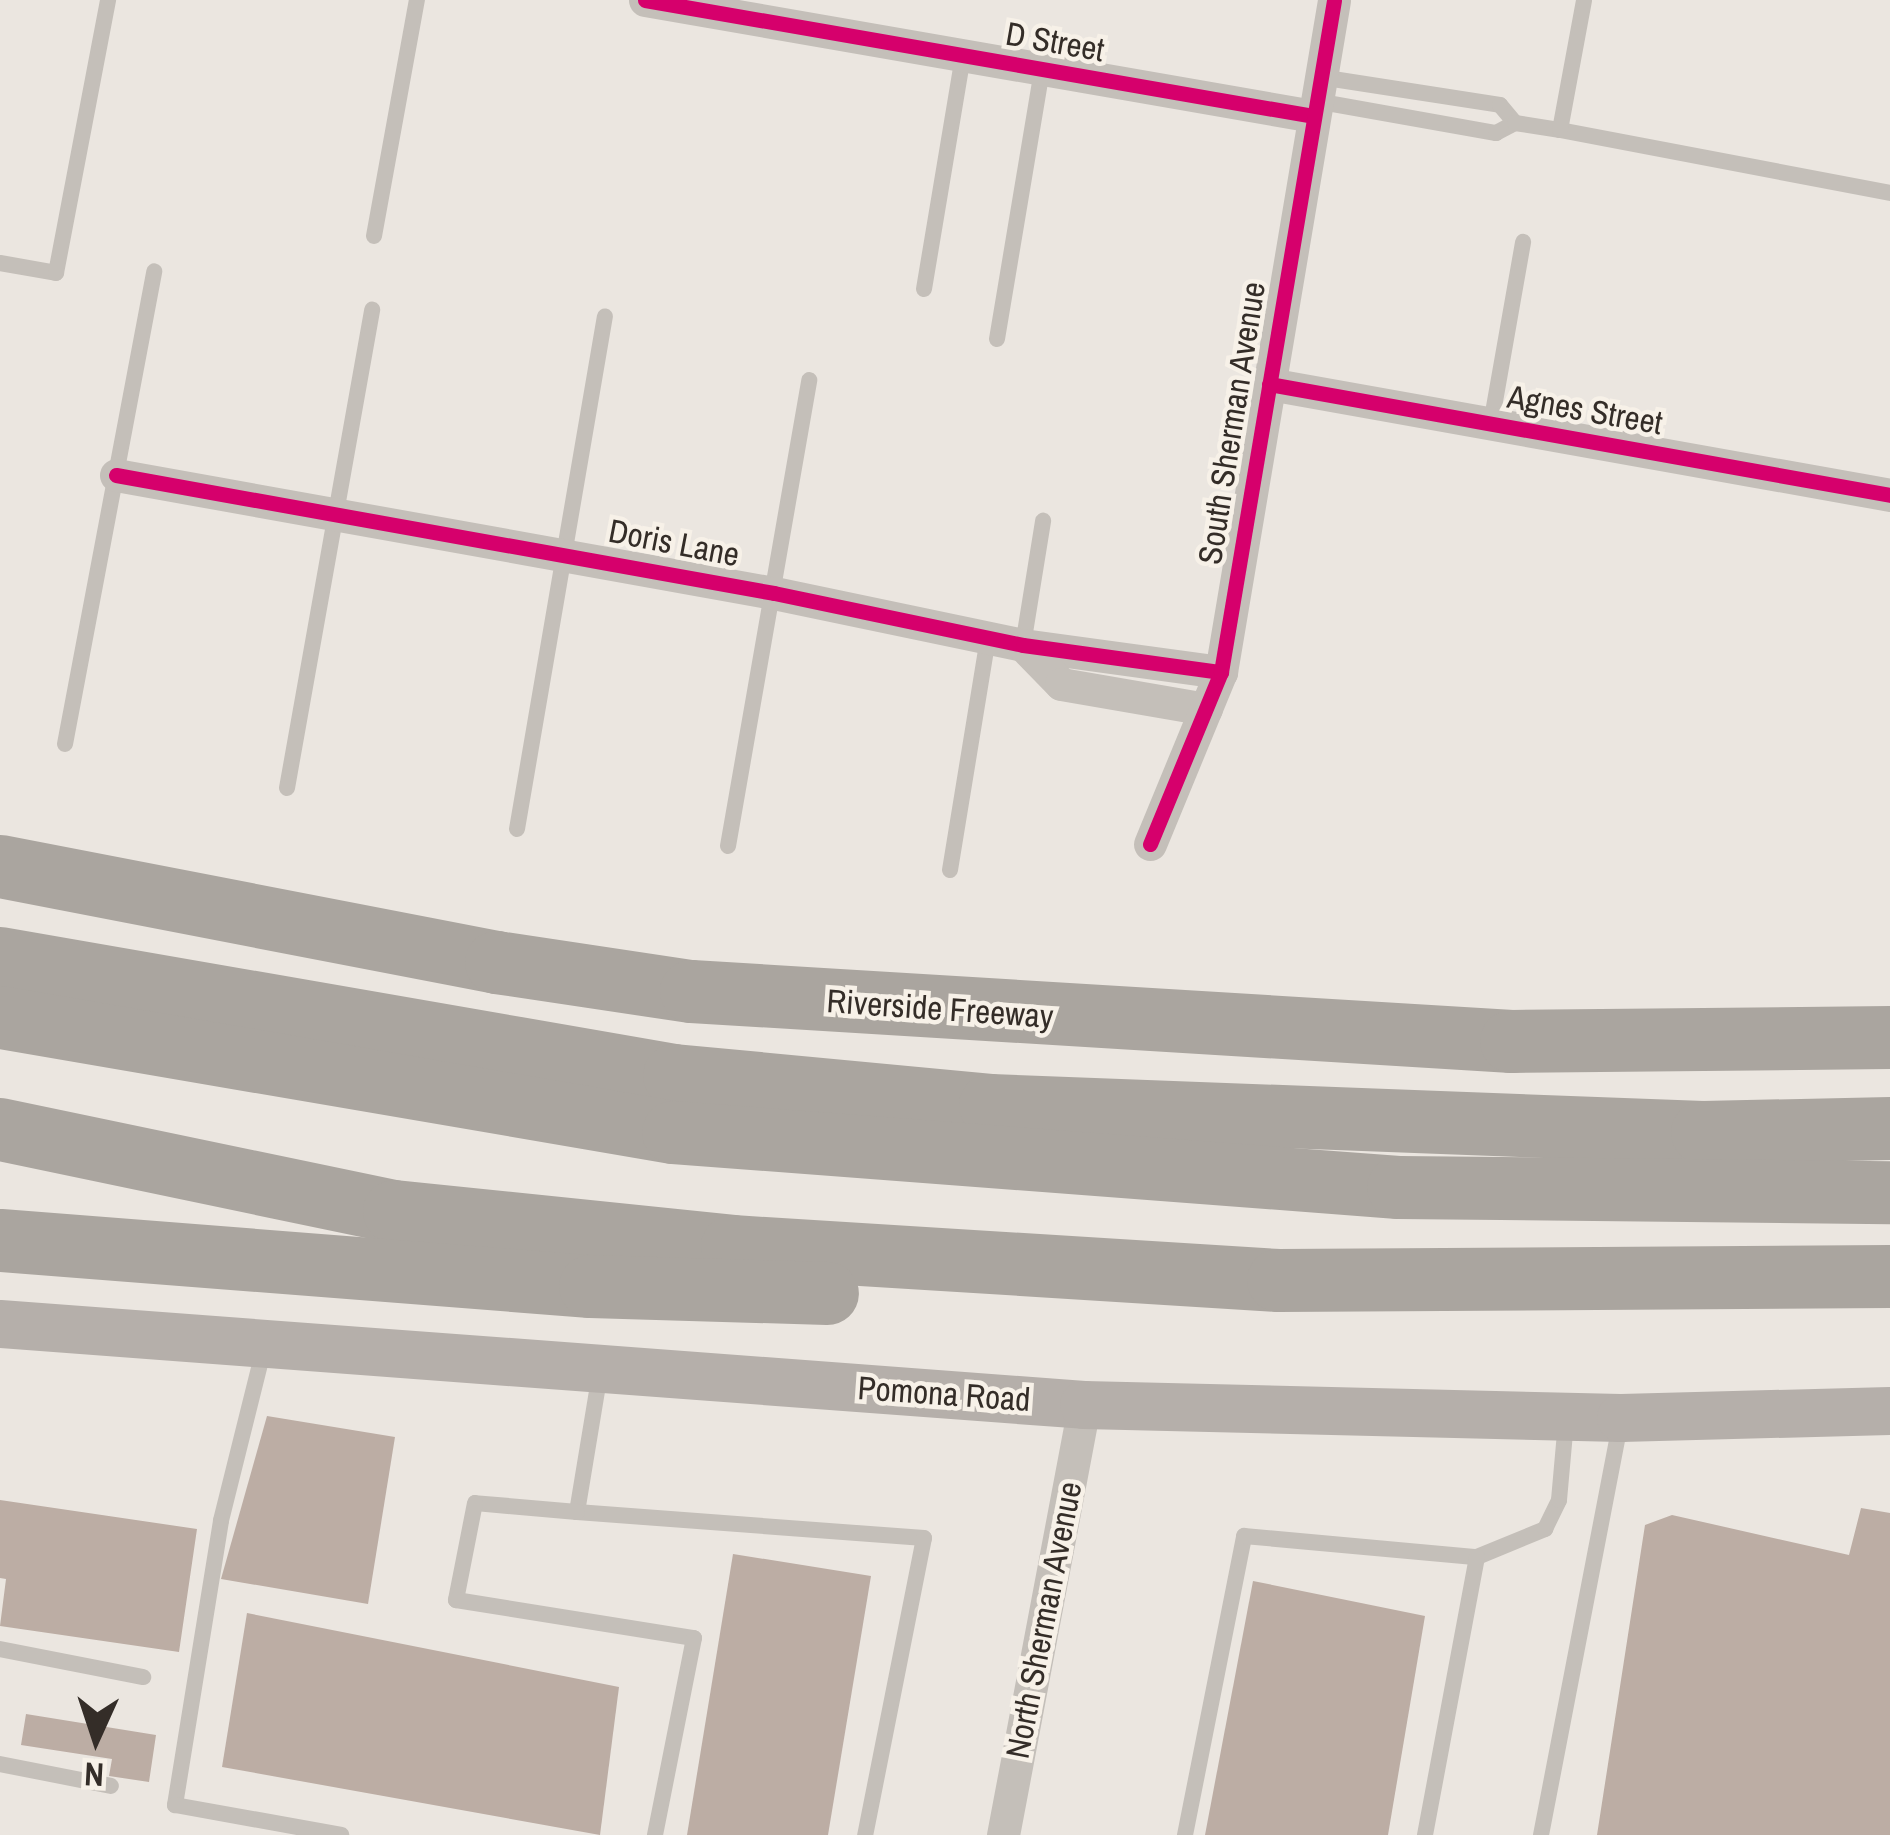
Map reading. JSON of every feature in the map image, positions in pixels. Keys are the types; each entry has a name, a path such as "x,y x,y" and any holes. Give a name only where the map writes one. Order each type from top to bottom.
{"highway":[{"name":"Riverside Freeway","path":"0,866 496,962 692,991 1511,1041 1890,1037"},
{"path":"0,958 674,1075 990,1105 1702,1132 1890,1128"},
{"path":"0,1017 673,1132 1398,1187 1890,1192"},
{"path":"0,1130 394,1211 732,1246 1278,1280"},
{"path":"0,1240 590,1286 934,1295 1278,1280 1890,1276"}],"main road":[{"name":"Pomona Road","path":"0,1324 1084,1405 1621,1418 1890,1411"}],"street":[{"name":"D Street","path":"645,0 1042,71 1316,98"},
{"name":"South Sherman Avenue","path":"1150,844 1221,672 1334,0"},
{"name":"Agnes Street","path":"1269,385 1890,495"},
{"name":"Doris Lane","path":"116,475 774,592 1023,646 1096,649 1221,672"},
{"path":"1023,646 1061,684 1207,709"},
{"name":"North Sherman Avenue","path":"1003,1835 1084,1405"}],"lane":[{"path":"0,263 56,273 108,0"},
{"path":"374,236 417,0"},
{"path":"1560,130 1584,0"},
{"path":"924,289 963,57"},
{"path":"998,339 1042,71"},
{"path":"1316,98 1496,133 1515,124 1560,130 1890,193"},
{"path":"1316,98 1500,105 1515,124"},
{"path":"1491,424 1523,242"},
{"path":"65,744 154,271"},
{"path":"287,788 372,308"},
{"path":"517,829 605,316"},
{"path":"728,846 809,380"},
{"path":"1023,646 1043,521"},
{"path":"950,870 988,639"},
{"path":"266,1341 221,1521 175,1805 341,1835"},
{"path":"577,1512 602,1367"},
{"path":"1185,1835 1244,1536 1478,1557 1545,1529 1559,1500 1566,1417"},
{"path":"1541,1835 1621,1418"},
{"path":"655,1835 694,1638 456,1600 475,1503 924,1538 865,1835"},
{"path":"1425,1835 1478,1557"},
{"path":"0,1649 143,1677"},
{"path":"0,1764 111,1786"}],"building":[{"path":"267,1416 395,1437 368,1604 221,1579"},
{"path":"0,1500 197,1529 179,1652 0,1626 6,1579 0,1578"},
{"path":"1861,1508 1890,1513 1890,1835 1597,1835 1645,1525 1672,1515 1849,1555"},
{"path":"733,1554 871,1576 828,1835 687,1835"},
{"path":"1253,1581 1425,1616 1388,1835 1205,1835"},
{"path":"247,1613 619,1687 600,1835 222,1767"},
{"path":"26,1714 156,1735 149,1782 109,1776 112,1759 21,1745"}],"cycle path":[{"path":"645,0 1313,116"},
{"path":"1150,844 1221,672 1334,0"},
{"path":"1269,384 1890,495"},
{"path":"116,475 774,593 1023,645 1221,672"}]}
